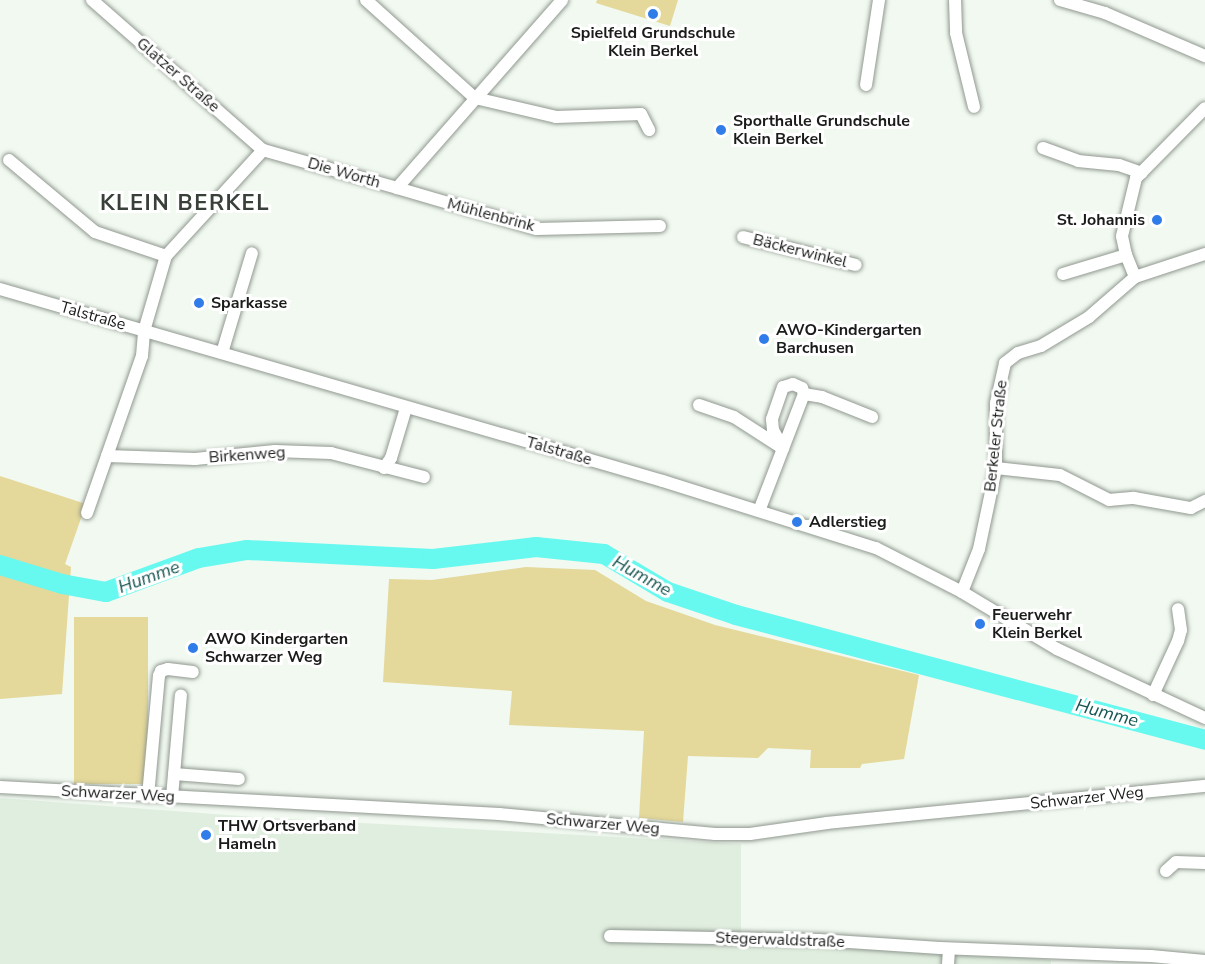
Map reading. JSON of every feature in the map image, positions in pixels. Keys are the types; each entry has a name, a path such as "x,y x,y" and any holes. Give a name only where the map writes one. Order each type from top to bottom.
{"street":[{"name":"Glatzer Straße","path":"92,0 264,150"},
{"path":"366,0 476,98 556,117 641,114 649,130"},
{"name":"Die Worth","path":"264,150 397,188 562,0"},
{"path":"866,85 879,0"},
{"path":"955,0 956,33 974,107"},
{"path":"1060,0 1105,13 1205,56"},
{"path":"1136,277 1126,255 1122,236 1134,185 1142,173 1205,108"},
{"path":"1043,148 1078,161 1119,165 1142,173"},
{"path":"87,513 142,356 144,331 166,256 264,150"},
{"path":"9,160 95,232 166,256"},
{"name":"Mühlenbrink","path":"397,188 537,229 660,226"},
{"name":"Bäckerwinkel","path":"743,237 856,265"},
{"path":"222,353 252,253"},
{"name":"Berkeler Straße","path":"962,592 979,549 996,468 996,403 1005,363 1018,353 1041,346 1089,317 1136,277 1205,254"},
{"path":"1063,274 1126,255"},
{"name":"Talstraße","path":"0,289 663,481 876,548 962,592 1057,649 1205,718"},
{"path":"759,511 804,394 802,388 793,384 783,387 772,419 772,430 783,448"},
{"path":"804,394 822,397 872,417"},
{"path":"699,405 734,417 783,448"},
{"path":"384,468 391,458 406,408"},
{"name":"Birkenweg","path":"107,456 195,459 275,451 331,453 424,477"},
{"path":"996,468 1060,475 1109,500 1134,498 1191,508 1205,501"},
{"path":"1153,695 1178,641 1181,630 1178,609"},
{"path":"148,796 159,676 161,671 168,669 194,672"},
{"path":"172,797 181,695"},
{"path":"174,774 239,779"},
{"name":"Schwarzer Weg","path":"0,787 499,814 715,834 750,834 827,823 1205,786"},
{"path":"1167,871 1176,862 1205,863"},
{"name":"Stegerwaldstraße","path":"610,936 807,939 949,949 1205,961"},
{"path":"948,964 949,949"}],"shaded area":[{"name":"Spielfeld Grundschule Klein Berkel","path":"597,0 678,0 670,26 596,3"},
{"path":"0,476 86,504 65,564 71,567 62,694 0,699"},
{"path":"526,567 595,570 646,601 715,625 919,675 904,759 862,764 860,768 810,768 811,750 768,748 758,758 688,756 683,822 639,818 644,731 509,725 512,691 383,682 389,579 432,580"},
{"path":"74,617 148,617 148,784 74,784"},
{"path":"0,798 254,817 741,844 741,943 1033,958 1051,960 1051,964 0,964"}],"waterway":[{"name":"Humme","path":"0,565 62,584 106,592 199,558 247,550 433,559 536,547 604,554 668,592 736,615 1205,740"}],"place":[{"name":"Spielfeld Grundschule Klein Berkel","path":"653,14"},
{"name":"Sporthalle Grundschule Klein Berkel","path":"721,130"},
{"name":"St. Johannis","path":"1157,220"},
{"name":"Sparkasse","path":"199,303"},
{"name":"AWO-Kindergarten Barchusen","path":"764,339"},
{"name":"Adlerstieg","path":"797,522"},
{"name":"Feuerwehr Klein Berkel","path":"980,624"},
{"name":"AWO Kindergarten Schwarzer Weg","path":"193,648"},
{"name":"THW Ortsverband Hameln","path":"206,835"}],"district":[{"name":"KLEIN BERKEL","path":"185,204"}]}
